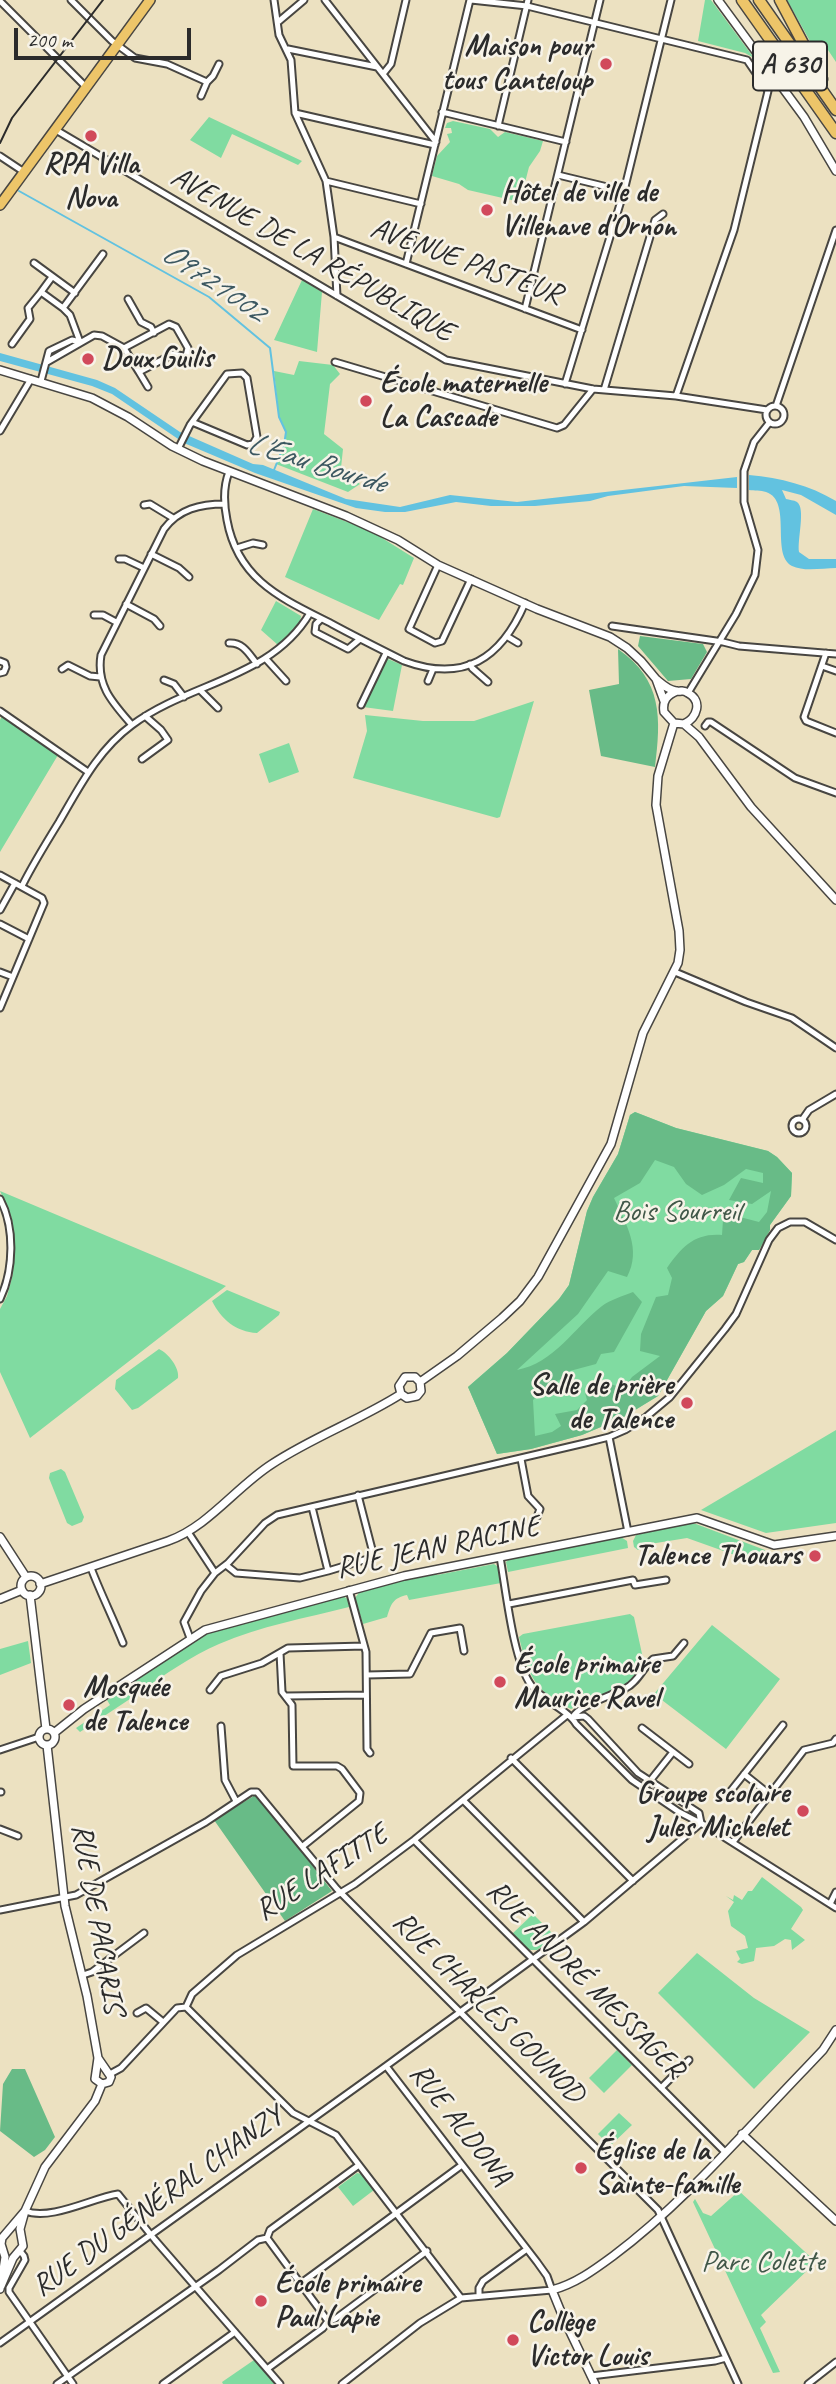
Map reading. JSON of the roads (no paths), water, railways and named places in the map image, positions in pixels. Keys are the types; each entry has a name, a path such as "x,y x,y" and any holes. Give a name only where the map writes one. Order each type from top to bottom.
{"highway":[{"name":"A 630","path":"742,0 836,133"},
{"name":"A 630","path":"759,0 836,110"},
{"path":"780,0 816,69 836,100"}],"main road":[{"path":"0,205 150,0"}],"street":[{"path":"71,0 117,45 135,58 167,64 206,82"},
{"path":"274,0 279,35 292,60 295,113 326,181 334,237 337,297"},
{"path":"278,22 304,0"},
{"path":"325,0 435,143"},
{"path":"383,74 391,64 406,0"},
{"path":"407,264 470,0 528,3 747,61 768,91 734,230 676,396"},
{"path":"525,309 600,0"},
{"path":"565,384 624,191 671,0"},
{"path":"718,0 804,117 836,170"},
{"path":"4,2 86,87"},
{"path":"498,126 528,3"},
{"path":"288,49 378,67"},
{"path":"201,96 206,82 214,76 219,64"},
{"path":"442,112 566,142"},
{"path":"295,113 435,143"},
{"name":"AVENUE DE LA RÉPUBLIQUE","path":"56,130 446,360 565,384 676,396 767,410"},
{"path":"0,156 24,172"},
{"path":"558,175 624,191"},
{"path":"326,181 421,204"},
{"path":"604,390 655,220 663,214"},
{"path":"769,423 765,416 767,410 776,406 836,230"},
{"name":"AVENUE PASTEUR","path":"334,237 582,330"},
{"path":"63,308 103,254"},
{"path":"34,263 75,293"},
{"path":"12,344 30,319 28,308 52,276"},
{"path":"41,292 70,315 80,342"},
{"path":"128,299 141,322 151,327 153,333"},
{"path":"124,348 169,324 176,327 188,348 186,356"},
{"path":"42,377 46,363 98,334 124,348 148,387"},
{"path":"139,372 173,354 207,359"},
{"path":"335,362 557,428 564,425 593,388"},
{"path":"0,370 31,379 42,377 83,394 229,472 362,523 398,540 438,565 617,641 633,653 656,679 677,691 688,693 696,703 695,716 699,737"},
{"path":"179,445 184,433 192,422 227,374 242,373 247,377 257,437 253,444 247,445 192,422"},
{"path":"0,431 31,379"},
{"path":"769,423 778,424 784,417 781,408 776,406"},
{"path":"688,693 740,607 757,570 758,550 743,494 744,471 754,442 769,423"},
{"path":"229,472 225,504 229,527 248,567 263,585 282,600 386,653 419,667 433,669 447,670 470,664 492,653 508,637 525,604"},
{"path":"144,505 150,504 173,517"},
{"path":"132,725 110,700 100,677 101,655 164,529 173,517 197,506 225,504"},
{"path":"237,548 253,543 263,545"},
{"path":"151,554 179,568 189,577"},
{"path":"119,559 144,568"},
{"path":"438,565 409,629 435,643 442,641 471,579"},
{"path":"126,604 154,619 160,626"},
{"path":"0,910 88,772 109,746 145,716 266,659 294,636 310,613"},
{"path":"94,615 103,615 116,622"},
{"path":"321,619 315,628 315,632 320,636 348,649 360,639"},
{"path":"612,626 739,646 836,654"},
{"path":"508,637 518,643"},
{"path":"229,643 245,648 257,664"},
{"path":"361,705 386,653"},
{"path":"826,653 804,717 806,721 836,733"},
{"path":"266,659 286,681"},
{"path":"0,662 5,663 6,667 0,674"},
{"path":"470,664 471,668 488,682"},
{"path":"62,669 68,665 90,676 100,677"},
{"path":"822,666 836,671"},
{"path":"428,681 433,669"},
{"path":"656,679 664,701 664,712 674,723 684,724 699,737 751,807 836,900"},
{"path":"164,680 174,684 184,697"},
{"path":"200,690 218,709"},
{"path":"664,701 677,691"},
{"path":"0,712 88,772"},
{"path":"142,759 168,740 145,716"},
{"path":"684,724 695,716"},
{"path":"705,726 711,722 795,778 836,793"},
{"path":"420,1382 476,1341 529,1290 611,1144 662,997 675,972 680,941 656,798 658,776 674,723"},
{"path":"0,875 44,900 0,1008"},
{"path":"0,924 29,939"},
{"path":"0,972 13,978"},
{"path":"675,972 792,1018 836,1048"},
{"path":"803,1120 810,1110 836,1094"},
{"path":"0,1199 7,1216 10,1254 7,1281 0,1299"},
{"path":"190,1638 185,1627 186,1618 201,1591 215,1573 277,1515 609,1437 646,1417 670,1396 698,1364 736,1314 769,1240 778,1228 790,1222 805,1222 836,1240"},
{"path":"405,1377 415,1377 420,1382 421,1391 417,1396 410,1399 401,1394 399,1386 405,1377"},
{"path":"40,1584 188,1532 273,1463 401,1394"},
{"path":"609,1437 628,1532"},
{"path":"521,1459 528,1496 540,1509 537,1517"},
{"path":"226,1565 236,1573 300,1578 374,1557 358,1495"},
{"path":"312,1507 328,1571"},
{"name":"RUE JEAN RACINE","path":"54,1733 190,1638 226,1622 404,1576 701,1518 774,1545 836,1536"},
{"path":"188,1532 215,1573"},
{"path":"0,1538 26,1577"},
{"path":"500,1557 525,1676 544,1699 570,1716 632,1780 678,1812 733,1842 836,1908"},
{"path":"91,1568 123,1643"},
{"path":"26,1577 36,1577 40,1584"},
{"path":"26,1577 21,1584 22,1590 30,1595 36,1594 40,1584"},
{"path":"509,1604 633,1580 635,1585 666,1580"},
{"path":"0,1599 22,1590"},
{"path":"349,1590 364,1646 367,1675 367,1749 370,1752"},
{"path":"30,1595 46,1729"},
{"path":"367,1675 410,1674 431,1633 460,1628 464,1651"},
{"name":"RUE LAFITTE","path":"109,2072 121,2068 177,2008 186,2007 192,1994 237,1955 341,1892 414,1840 511,1758 576,1711 631,1686 653,1659 673,1656 684,1643"},
{"path":"210,1689 221,1676 262,1663 288,1648 364,1646"},
{"path":"279,1653 282,1692 292,1705 293,1766 337,1766 360,1793 359,1801 303,1846"},
{"path":"286,1696 366,1695"},
{"path":"584,1716 586,1707"},
{"path":"386,2066 584,1922 701,1823 701,1817 694,1809 638,1773 584,1716 570,1716"},
{"path":"726,1797 783,1725"},
{"path":"0,1910 64,1898 84,1891 206,1822 236,1801 225,1780 220,1726"},
{"path":"642,1728 690,1764"},
{"path":"39,1737 43,1744 47,1745 55,1740 54,1733 46,1729"},
{"path":"0,1750 39,1737 46,1729"},
{"path":"733,1842 804,1750 836,1740"},
{"name":"RUE DE PACARIS","path":"47,1745 64,1898 83,1975 98,2058 96,2073"},
{"path":"650,1781 673,1752"},
{"path":"511,1758 633,1881"},
{"path":"744,1774 769,1794"},
{"name":"RUE CHARLES GOUNOD","path":"236,1801 251,1792 257,1792 341,1892 662,2216"},
{"path":"463,1800 584,1922"},
{"path":"0,1829 18,1836"},
{"name":"RUE ANDRÉ MESSAGER","path":"414,1840 725,2152"},
{"path":"830,1904 836,1892"},
{"path":"83,1975 92,1972 144,1933"},
{"path":"186,2007 293,2113 336,2135 461,2298"},
{"path":"137,2013 146,2008 163,2022"},
{"path":"342,2384 420,2323 461,2298 552,2290 596,2269 662,2216 823,2050 836,2030"},
{"name":"RUE DE PACARIS","path":"98,2058 109,2072"},
{"path":"661,2088 689,2060"},
{"name":"RUE ALDONA","path":"309,2122 386,2066 527,2249 547,2276 552,2290"},
{"path":"101,2069 109,2072 109,2082 102,2084 97,2081 96,2073 101,2069"},
{"path":"0,2288 23,2246 21,2225 45,2167 95,2101 102,2084"},
{"name":"RUE DU GÉNÉRAL CHANZY","path":"0,2343 309,2122"},
{"path":"742,2134 836,2221"},
{"path":"267,2238 270,2230 359,2165"},
{"path":"300,2284 462,2165"},
{"path":"25,2211 55,2211 118,2194 280,2384"},
{"path":"0,2288 5,2231 25,2211"},
{"path":"662,2216 738,2384"},
{"path":"5,2231 21,2236"},
{"path":"267,2238 328,2321"},
{"path":"57,2384 257,2240 267,2238"},
{"path":"2,2246 24,2256 25,2260 9,2290 73,2384"},
{"path":"479,2296 479,2288 484,2281 527,2249"},
{"path":"267,2369 323,2328 328,2321 335,2319 427,2251"},
{"path":"552,2290 595,2384"},
{"path":"163,2384 235,2332"},
{"path":"592,2376 726,2358"},
{"path":"808,2384 836,2361"}],"water":[{"path":"0,353 97,380 115,388 180,432 253,464 263,465 346,499 400,507 450,495 517,502 737,477 737,488 684,486 608,496 590,501 535,506 491,506 456,502 405,512 356,508 255,473 184,443 112,394 0,361"},
{"path":"749,475 794,483 836,501 836,515 801,495 782,490 786,499 796,501 800,505 799,552 809,559 836,559 836,568 802,569 792,566 786,560 782,551 778,506 774,497 766,492 749,490"}],"waterway":[{"name":"O9721002","path":"19,191 209,297 270,348 279,417 286,432 274,470"}],"tram line":[{"path":"0,143 12,118 103,0"}],"place":[{"name":"Maison pour tous Canteloup","path":"606,64"},
{"name":"RPA Villa Nova","path":"91,136"},
{"name":"Hôtel de ville de Villenave d'Ornon","path":"487,210"},
{"name":"Doux Guilis","path":"88,359"},
{"name":"École maternelle La Cascade","path":"366,401"},
{"name":"Salle de prière de Talence","path":"687,1403"},
{"name":"Talence Thouars","path":"815,1556"},
{"name":"École primaire Maurice Ravel","path":"500,1682"},
{"name":"Mosquée de Talence","path":"69,1705"},
{"name":"Groupe scolaire Jules Michelet","path":"803,1811"},
{"name":"Église de la Sainte-famille","path":"581,2168"},
{"name":"École primaire Paul Lapie","path":"261,2301"},
{"name":"Collège Victor Louis","path":"513,2340"}],"water label":[{"name":"L'Eau Bourde","path":"316,464"}],"park label":[{"name":"Bois Sourreil","path":"677,1212"},
{"name":"Parc Colette","path":"763,2262"}]}
